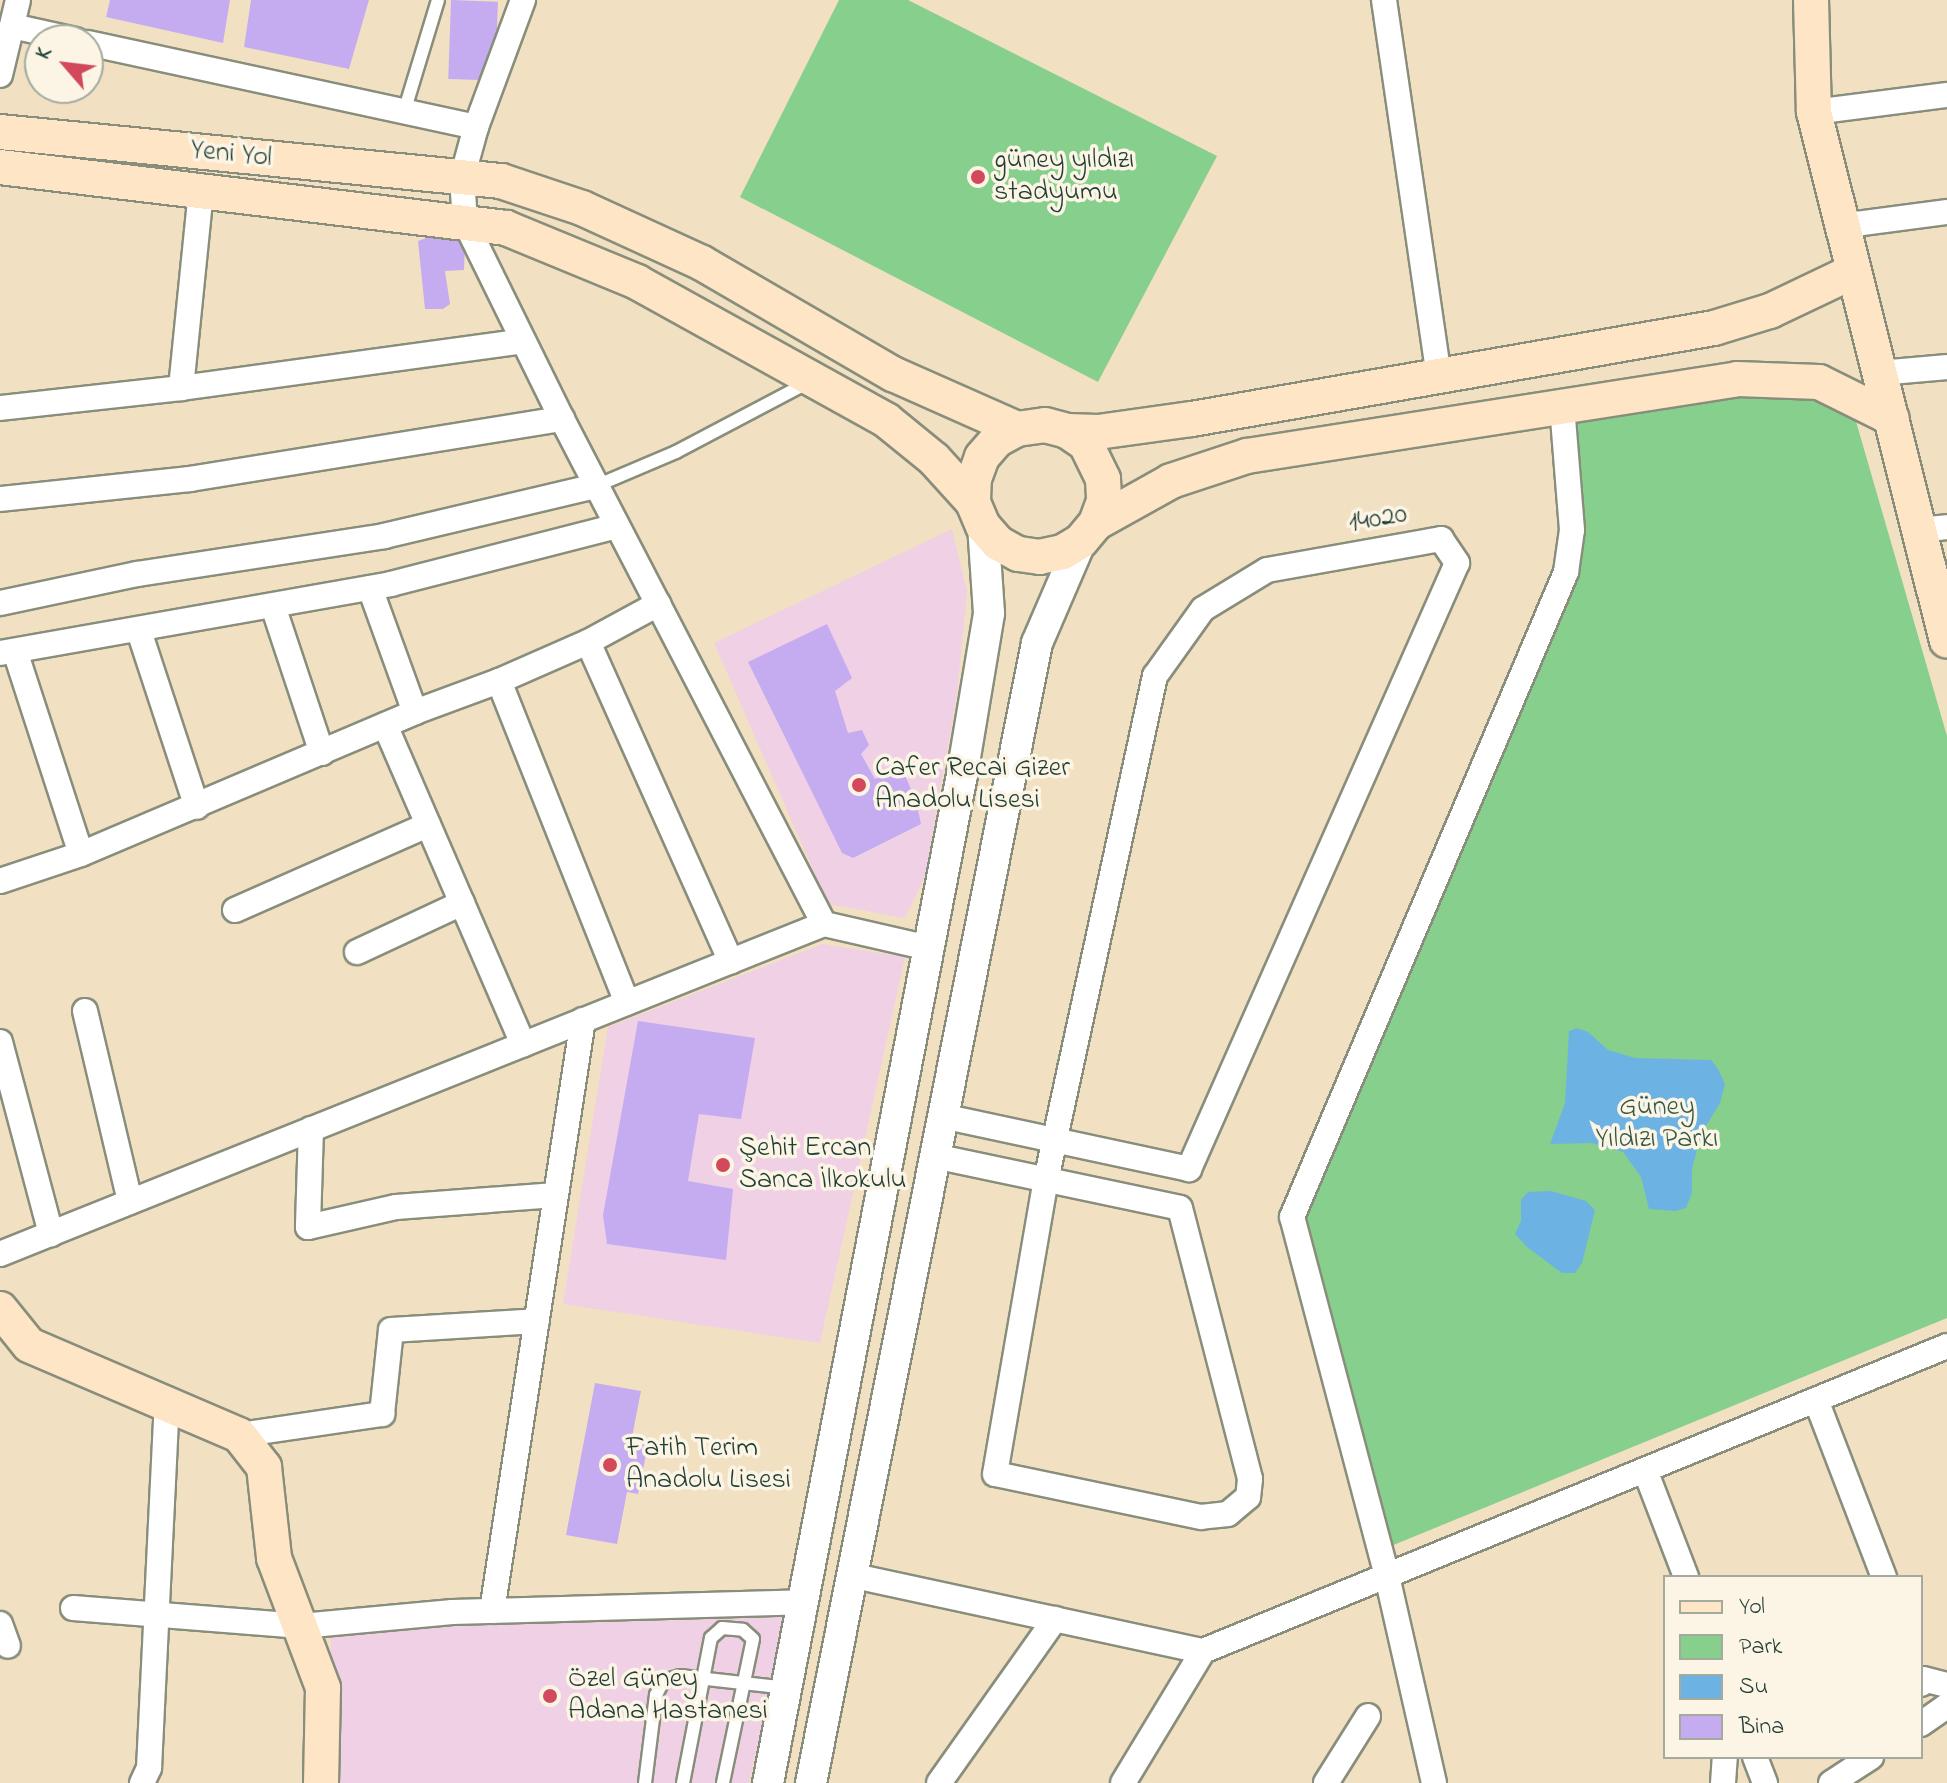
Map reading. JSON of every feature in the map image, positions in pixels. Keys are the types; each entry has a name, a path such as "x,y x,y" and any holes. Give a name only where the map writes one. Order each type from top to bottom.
{"main road":[{"path":"1811,0 1814,112 1840,226 1892,418 1933,528 1947,641"},
{"name":"Yeni Yol","path":"0,132 501,181 582,208 702,263 893,374 1017,429"},
{"path":"0,167 506,228 637,282 886,420 934,459 998,543 1018,554 1040,557 1063,552 1089,532 1171,481 1247,456 1737,379 1819,382 1892,418"},
{"path":"978,514 974,479 982,457 997,440 1017,429 1045,425 1067,431 1098,432 1192,419 1714,328 1770,311 1852,272"},
{"path":"1067,431 1086,444 1103,479 1104,501 1089,532"},
{"path":"0,1309 29,1345 239,1435 264,1467 274,1558 323,1688 321,1783"}],"street":[{"path":"0,75 18,0"},
{"path":"1385,0 1439,376"},
{"path":"520,1 476,127 462,178 465,222 596,486 824,924"},
{"path":"12,26 24,29"},
{"path":"104,46 476,127"},
{"path":"1814,112 1947,95"},
{"path":"181,388 201,191"},
{"path":"1840,226 1947,212"},
{"path":"0,408 181,388 523,341"},
{"path":"1880,373 1947,367"},
{"path":"1434,1783 1387,1576 1292,1217 1566,572 1572,530 1562,406"},
{"path":"0,499 190,479 562,419"},
{"path":"0,603 137,574 384,536 596,486"},
{"path":"768,1783 929,948 989,613 978,514"},
{"path":"81,854 7,652 370,588 617,526"},
{"path":"811,1783 1037,643 1089,532"},
{"name":"14020","path":"1056,1140 1155,676 1203,609 1267,570 1441,539 1457,563 1189,1169"},
{"path":"370,588 415,712"},
{"path":"0,881 81,854 415,712 499,681 588,642 658,604"},
{"path":"273,606 322,753"},
{"path":"139,631 197,807"},
{"path":"588,642 731,961"},
{"path":"499,681 627,1002"},
{"path":"385,725 523,1044"},
{"path":"235,910 428,825"},
{"path":"357,952 462,903"},
{"path":"0,1254 824,924 929,948"},
{"path":"85,1011 130,1202"},
{"path":"492,1611 583,1020"},
{"path":"0,1042 51,1234"},
{"path":"942,1116 1189,1169 1193,1190 1180,1208"},
{"path":"311,1129 308,1227 396,1207 556,1195"},
{"path":"1056,1140 1046,1180 995,1474 1201,1517 1228,1514 1248,1497 1250,1479 1180,1208"},
{"path":"934,1156 1180,1208"},
{"path":"239,1435 382,1414 391,1330 537,1321"},
{"path":"850,1575 1203,1651 1947,1346"},
{"path":"1816,1400 1883,1575"},
{"path":"142,1783 149,1768 167,1404"},
{"path":"1645,1470 1685,1575"},
{"path":"73,1608 156,1617 301,1626 492,1611 803,1602"},
{"path":"950,1779 1055,1619"},
{"path":"1123,1783 1203,1651"},
{"path":"1923,1723 1947,1706"},
{"path":"1326,1783 1368,1716"},
{"path":"1723,1783 1725,1759"},
{"path":"1756,1759 1765,1783"},
{"path":"1831,1783 1868,1759"}],"lane":[{"path":"404,112 438,0"},
{"path":"596,486 676,452 813,380"},
{"path":"683,1783 711,1638 722,1628 750,1633 753,1639 723,1783"},
{"path":"645,1783 656,1695 663,1681 680,1676 787,1688"}],"shaded area":[{"name":"Cafer Recai Gizer Anadolu Lisesi","path":"952,529 967,592 957,694 925,876 905,918 828,904 714,643"},
{"name":"Şehit Ercan Sanca İlkokulu","path":"823,944 905,957 820,1343 563,1304 608,1027"},
{"name":"Özel Güney Adana Hastanesi","path":"791,1593 749,1783 331,1783 331,1610"}],"green space":[{"name":"güney yıldızı stadyumu","path":"839,0 908,0 1217,156 1098,382 740,197"},
{"name":"Güney Yıldızı Parkı","path":"1801,388 1853,411 1947,736 1947,1318 1391,1546 1292,1217 1426,899 1564,607 1576,517 1562,406"}],"water":[{"path":"1577,1028 1588,1032 1608,1050 1635,1058 1711,1060 1718,1069 1725,1084 1720,1103 1701,1134 1692,1169 1692,1193 1686,1208 1676,1211 1649,1209 1641,1177 1623,1152 1592,1143 1550,1144 1565,1103 1569,1031"},
{"path":"1551,1191 1586,1201 1595,1210 1582,1263 1575,1273 1562,1273 1515,1234 1521,1221 1521,1200 1528,1192"}],"building":[{"path":"110,0 230,0 223,43 106,17"},
{"path":"251,0 369,0 349,69 244,47"},
{"path":"451,0 498,2 495,81 448,79"},
{"path":"435,235 442,240 457,237 465,243 464,270 445,271 450,304 443,309 425,309 418,241"},
{"path":"827,624 852,678 835,691 848,733 862,730 869,745 861,754 875,779 902,768 916,801 921,824 853,858 842,853 748,662"},
{"path":"638,1021 755,1038 741,1119 699,1114 688,1181 733,1189 726,1260 607,1244 603,1215"},
{"path":"595,1383 641,1391 631,1442 648,1445 638,1494 627,1492 617,1544 566,1535"}],"place":[{"name":"güney yıldızı stadyumu","path":"978,177"},
{"name":"Cafer Recai Gizer Anadolu Lisesi","path":"859,785"},
{"name":"Şehit Ercan Sanca İlkokulu","path":"723,1165"},
{"name":"Fatih Terim Anadolu Lisesi","path":"610,1465"},
{"name":"Özel Güney Adana Hastanesi","path":"550,1696"}]}
